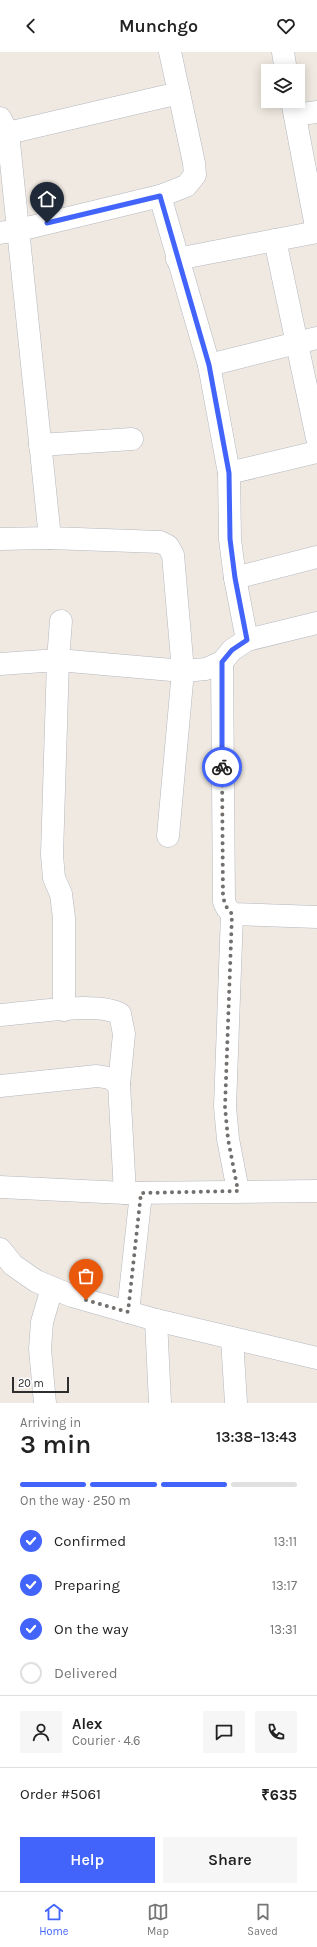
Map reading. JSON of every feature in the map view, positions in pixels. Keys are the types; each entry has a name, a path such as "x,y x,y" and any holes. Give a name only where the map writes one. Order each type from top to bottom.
{"street":[{"path":"10,231 160,196 186,186 195,175 194,163 170,52"},
{"path":"283,52 285,64"},
{"path":"50,538 40,445 10,231 4,126 179,93"},
{"path":"178,259 317,232 293,108 317,112"},
{"path":"160,196 209,365 229,473 230,539 235,578 247,640"},
{"path":"275,240 316,433"},
{"path":"209,365 317,338"},
{"path":"40,445 132,439"},
{"path":"229,473 317,452"},
{"path":"0,539 50,538 160,542 168,546 173,555 183,671 168,836"},
{"path":"235,578 317,556"},
{"path":"61,621 58,660 52,856 54,878 61,894 64,918 64,1010"},
{"path":"0,664 58,660 183,671 206,669 222,662 232,650 247,640 317,623"},
{"path":"222,662 223,898 227,908 232,914 225,1107 228,1139 238,1191"},
{"path":"232,914 317,917"},
{"path":"0,1015 103,1008 114,1010 120,1014 124,1034 119,1084 133,1193 128,1312"},
{"path":"0,1086 97,1076 110,1078 119,1084"},
{"path":"0,1187 133,1193 317,1191"},
{"path":"0,1249 13,1265 36,1281 72,1296 156,1320 317,1358"},
{"path":"45,1403 40,1349 42,1322 52,1288"},
{"path":"156,1320 160,1403"},
{"path":"232,1339 236,1403"}],"way so far":[{"path":"86,1300 128,1312 141,1193 238,1191 228,1139 225,1107 232,914 227,908 223,898 222,767"}],"route":[{"path":"47,223 160,196 209,365 229,473 230,539 235,578 247,640 232,650 222,662 222,767"}]}
